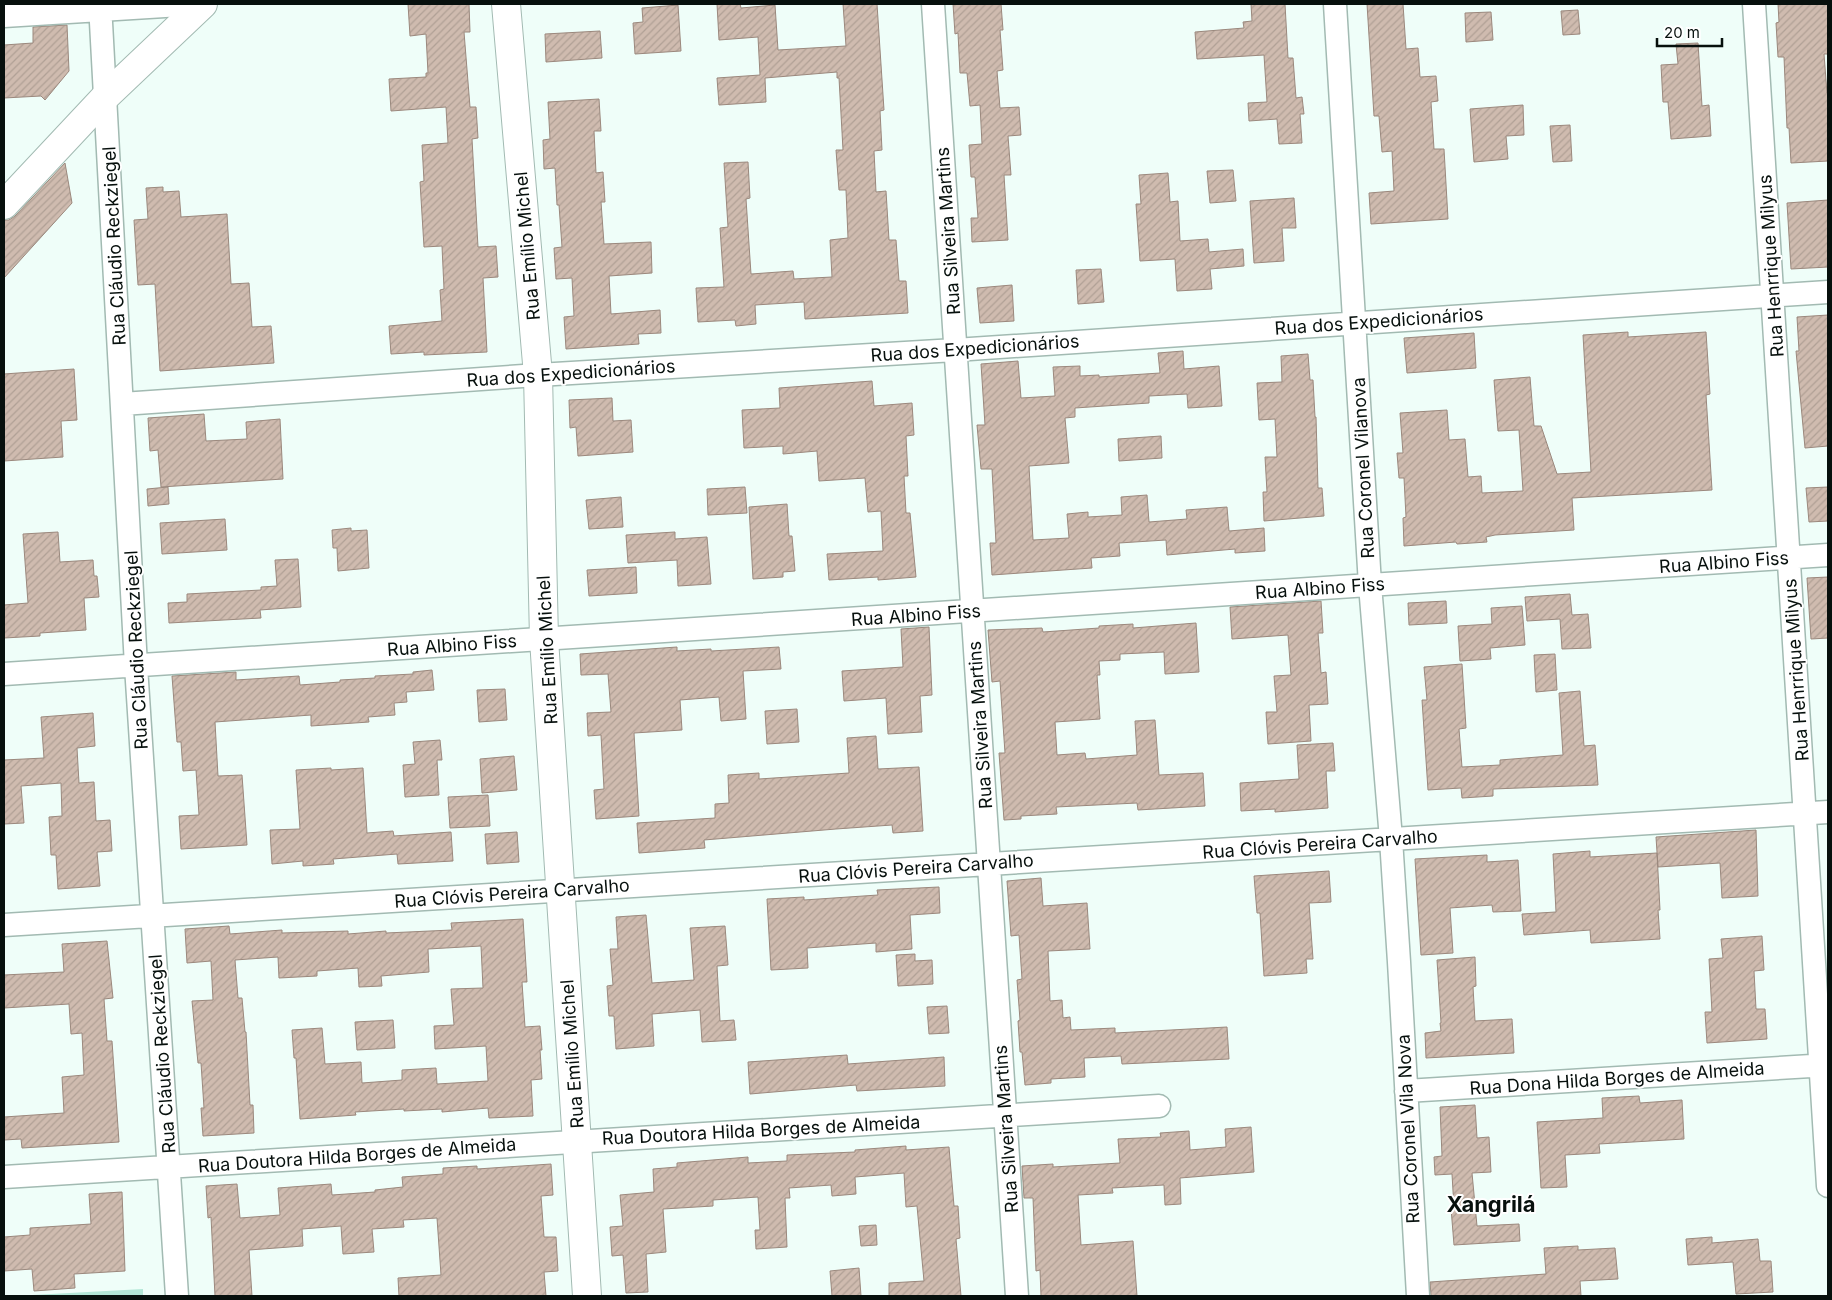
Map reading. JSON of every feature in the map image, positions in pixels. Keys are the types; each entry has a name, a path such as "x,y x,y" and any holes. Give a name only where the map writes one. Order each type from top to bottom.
{"street":[{"path":"4,16 100,7 197,4"},
{"path":"4,205 106,96 204,4"},
{"name":"Rua Emílio Michel","path":"506,4 538,375 544,639 587,1296"},
{"name":"Rua Silveira Martins","path":"933,4 1017,1296"},
{"name":"Rua Coronel Vilanova","path":"1335,4 1370,585 1399,962"},
{"name":"Rua Henrrique Milyus","path":"1754,4 1805,813 1824,1065 1828,1186"},
{"name":"Rua Cláudio Reckziegel","path":"100,7 136,666 178,1296"},
{"name":"Rua dos Expedicionários","path":"122,404 538,375 955,350 1828,292"},
{"name":"Rua Albino Fiss","path":"4,674 1828,555"},
{"name":"Rua Clóvis Pereira Carvalho","path":"4,925 1828,812"},
{"name":"Rua Coronel Vila Nova","path":"1399,962 1418,1296"},
{"name":"Rua Dona Hilda Borges de Almeida","path":"1406,1091 1824,1065"},
{"name":"Rua Doutora Hilda Borges de Almeida","path":"4,1177 1159,1106"}],"green space":[{"path":"143,1289 143,1296 14,1296"}],"building":[{"path":"408,4 469,4 470,32 464,32 470,107 476,107 478,138 472,139 478,247 496,246 498,277 483,278 487,352 424,355 424,352 391,354 389,326 442,321 440,290 444,289 442,246 424,247 420,182 424,181 422,145 448,143 446,107 391,111 389,79 426,77 426,73 428,73 426,34 410,36"},
{"path":"717,4 740,4 741,8 775,5 778,50 846,46 843,4 877,4 884,110 880,111 882,150 874,151 876,192 886,191 889,240 896,240 899,281 906,281 908,313 805,319 804,302 755,305 756,324 736,326 735,320 698,322 696,288 724,287 720,228 728,227 724,163 748,162 750,198 746,199 751,274 793,271 794,279 832,277 830,240 848,238 846,190 839,190 836,150 843,150 839,78 837,78 837,72 765,78 766,102 719,105 717,78 760,75 758,37 719,40"},
{"path":"953,4 1001,4 1003,30 1000,30 1003,70 997,71 1000,108 1019,107 1021,135 1008,136 1011,175 1004,175 1008,240 972,242 971,218 978,218 975,177 971,177 969,145 982,144 980,105 970,106 967,73 960,73 958,33 955,34"},
{"path":"1251,4 1285,4 1288,58 1293,58 1296,98 1302,97 1304,114 1300,114 1302,143 1279,144 1277,119 1249,121 1248,103 1267,102 1264,55 1197,59 1195,32 1244,28 1243,22 1252,21"},
{"path":"1367,4 1403,4 1406,49 1418,48 1420,77 1436,76 1438,101 1431,102 1434,149 1444,149 1448,219 1371,224 1369,193 1394,191 1392,151 1382,152 1379,116 1374,116"},
{"path":"1778,4 1828,4 1828,54 1824,54 1828,93 1828,161 1791,163 1789,128 1787,128 1784,57 1778,57 1776,23 1779,22"},
{"path":"678,5 681,51 635,54 633,23 643,22 642,8"},
{"path":"1578,10 1580,34 1563,35 1561,11"},
{"path":"1491,12 1493,40 1466,42 1465,13"},
{"path":"67,25 69,71 45,100 41,96 4,98 4,45 33,43 33,27"},
{"path":"600,31 602,58 546,62 545,34"},
{"path":"1698,43 1702,106 1709,105 1711,136 1671,139 1668,102 1663,102 1661,65 1678,64 1676,44"},
{"path":"599,99 601,131 594,131 596,173 603,172 605,202 601,202 604,244 651,242 652,273 609,276 611,314 660,310 661,333 638,334 639,344 566,349 564,317 574,316 572,278 556,279 554,248 562,247 555,168 544,169 543,140 550,139 548,102"},
{"path":"1523,105 1524,135 1506,136 1508,159 1474,162 1470,109"},
{"path":"1570,125 1572,161 1553,162 1550,126"},
{"path":"65,163 72,203 4,278 4,220 9,220 15,216"},
{"path":"1233,170 1236,201 1210,203 1207,171"},
{"path":"1168,173 1170,202 1178,201 1180,241 1208,239 1209,252 1243,249 1244,266 1210,269 1212,289 1177,291 1175,259 1140,261 1136,204 1141,204 1139,175"},
{"path":"163,187 163,192 179,191 181,217 227,214 231,284 249,283 252,327 271,326 274,363 160,371 155,284 138,285 134,220 148,219 146,188"},
{"path":"1294,198 1296,228 1282,228 1284,261 1254,263 1250,201"},
{"path":"1828,200 1828,267 1791,269 1787,203"},
{"path":"1101,269 1104,302 1078,304 1076,270"},
{"path":"1012,285 1014,321 980,323 977,288"},
{"path":"1828,315 1828,446 1805,448 1796,351 1799,351 1797,317"},
{"path":"1628,332 1628,337 1706,332 1710,394 1706,395 1712,490 1572,498 1574,530 1495,535 1486,537 1487,542 1404,546 1403,518 1406,517 1404,478 1399,478 1397,453 1403,453 1400,413 1447,410 1449,440 1465,439 1468,477 1481,476 1482,493 1523,491 1519,430 1498,431 1494,380 1530,377 1534,426 1541,426 1557,474 1591,472 1583,335"},
{"path":"1474,333 1476,368 1407,373 1404,338"},
{"path":"1183,351 1184,369 1219,366 1222,406 1188,408 1187,394 1149,396 1149,403 1075,408 1075,417 1065,418 1069,463 1029,466 1033,540 1069,538 1067,514 1088,512 1088,517 1122,515 1121,497 1147,495 1149,522 1187,519 1186,510 1227,507 1229,531 1264,528 1265,551 1235,553 1235,549 1167,555 1166,540 1119,543 1120,556 1091,558 1092,568 992,575 990,543 996,543 992,469 981,469 977,425 985,425 981,364 1018,361 1021,398 1055,396 1053,367 1080,366 1080,376 1099,375 1099,377 1160,373 1158,353"},
{"path":"1308,354 1310,380 1313,380 1316,417 1318,488 1322,488 1324,516 1264,521 1263,492 1267,492 1265,457 1277,457 1275,419 1259,420 1257,383 1282,382 1281,356"},
{"path":"74,369 77,420 61,421 63,457 4,461 4,374"},
{"path":"872,381 874,406 912,403 914,435 906,436 908,476 904,476 906,513 910,513 916,577 878,580 878,577 829,580 827,554 883,551 881,511 868,512 865,478 819,481 817,451 783,454 783,446 744,448 742,410 780,408 779,388"},
{"path":"612,398 613,421 631,420 633,452 578,456 576,427 570,428 569,400"},
{"path":"204,414 206,441 247,439 246,422 280,419 283,479 161,487 158,450 150,451 148,418"},
{"path":"1161,436 1162,458 1119,461 1118,439"},
{"path":"168,487 169,504 148,506 147,489"},
{"path":"745,487 747,513 708,515 707,489"},
{"path":"1828,487 1828,521 1809,522 1806,488"},
{"path":"621,497 623,527 589,529 586,500"},
{"path":"787,504 789,536 792,536 795,571 783,572 783,577 753,579 749,507"},
{"path":"225,519 227,550 162,554 160,523"},
{"path":"351,528 351,531 367,530 369,568 338,571 337,548 333,548 332,530"},
{"path":"58,532 60,562 93,560 94,576 97,576 99,597 84,598 86,630 40,633 40,636 4,638 4,605 28,603 23,534"},
{"path":"675,532 675,539 707,537 711,584 678,586 677,560 628,563 626,535"},
{"path":"298,559 301,607 260,610 261,618 169,623 168,603 187,602 187,594 261,590 261,587 277,586 275,560"},
{"path":"636,567 637,593 589,596 587,570"},
{"path":"1828,577 1828,638 1811,639 1807,578"},
{"path":"1570,594 1572,615 1588,614 1591,648 1562,649 1560,619 1527,621 1525,597"},
{"path":"1321,601 1323,633 1318,633 1321,673 1326,672 1328,704 1309,705 1311,741 1268,744 1266,712 1277,712 1274,676 1291,675 1288,635 1232,639 1230,607"},
{"path":"1446,601 1447,623 1409,625 1408,603"},
{"path":"1522,606 1525,645 1490,648 1491,659 1460,661 1458,626 1492,624 1491,608"},
{"path":"1196,623 1199,672 1165,674 1164,652 1120,654 1120,660 1099,661 1100,675 1097,675 1100,719 1055,722 1057,755 1085,753 1086,759 1137,755 1135,721 1155,720 1159,775 1203,773 1205,806 1138,810 1137,803 1056,807 1057,814 1021,816 1021,819 1004,820 999,753 1005,753 1000,681 992,682 988,630 1042,628 1043,632 1133,624 1133,628"},
{"path":"929,627 932,695 920,696 922,732 888,734 886,698 844,701 842,671 903,667 901,629"},
{"path":"677,647 677,651 711,649 711,651 779,647 781,669 743,671 746,719 721,721 719,697 680,700 682,730 634,733 639,816 596,819 594,790 604,789 601,735 588,736 587,713 611,712 608,674 581,675 580,654"},
{"path":"1555,654 1557,690 1536,692 1534,655"},
{"path":"1462,664 1466,728 1459,729 1462,767 1500,765 1500,760 1563,755 1559,693 1580,691 1584,746 1595,745 1598,785 1493,789 1493,796 1462,798 1461,788 1428,790 1422,700 1427,700 1424,667"},
{"path":"432,670 434,690 406,692 407,702 394,703 395,715 368,717 369,722 311,726 311,715 215,722 218,776 242,775 247,845 181,849 179,816 199,815 196,770 183,771 181,742 177,742 172,676 236,672 236,680 299,676 300,685 375,678 375,676 413,674 413,672"},
{"path":"505,689 507,720 479,722 477,690"},
{"path":"797,709 799,742 767,744 765,711"},
{"path":"93,713 95,746 77,748 79,783 94,782 96,821 110,820 112,851 97,852 100,886 58,889 56,855 51,855 49,817 62,816 61,783 21,786 24,823 4,824 4,760 44,758 41,717"},
{"path":"876,736 878,769 919,767 923,831 893,833 892,825 836,829 704,840 705,848 639,853 637,823 715,818 715,804 729,803 728,775 759,773 759,779 849,773 847,738"},
{"path":"440,740 442,760 437,760 439,795 405,797 403,765 415,764 413,742"},
{"path":"1333,743 1335,771 1326,771 1328,808 1275,812 1275,809 1241,811 1240,783 1299,779 1297,745"},
{"path":"514,756 517,790 482,793 480,759"},
{"path":"331,768 331,770 363,768 367,833 393,831 394,836 451,832 453,861 398,864 397,854 333,859 334,864 303,866 303,861 272,864 270,830 300,829 296,770"},
{"path":"488,795 490,826 450,828 448,797"},
{"path":"1756,830 1758,896 1722,898 1720,863 1658,867 1656,837"},
{"path":"517,832 519,862 487,864 485,834"},
{"path":"1590,851 1590,857 1657,853 1660,939 1591,943 1590,930 1524,935 1522,914 1556,912 1553,854"},
{"path":"1487,855 1487,862 1518,860 1521,911 1493,912 1492,905 1450,908 1453,953 1421,955 1415,859"},
{"path":"1329,871 1331,902 1309,903 1313,959 1306,959 1307,973 1264,976 1260,913 1257,913 1254,876"},
{"path":"1041,878 1043,906 1087,903 1090,949 1048,951 1050,1001 1062,1000 1063,1018 1070,1017 1071,1030 1115,1028 1115,1033 1227,1027 1229,1059 1122,1064 1121,1056 1084,1058 1085,1077 1051,1079 1051,1083 1025,1085 1018,1021 1020,1020 1017,980 1022,979 1019,935 1011,936 1007,881"},
{"path":"939,887 940,913 910,915 912,949 876,952 876,943 807,948 808,968 771,970 767,899 804,897 804,900 878,895 877,890"},
{"path":"646,915 652,983 694,980 690,928 725,926 728,965 717,966 720,1021 734,1020 736,1040 702,1042 700,1010 652,1014 654,1046 616,1049 614,1016 609,1016 607,986 613,985 610,949 618,949 616,917"},
{"path":"523,919 527,982 522,982 525,1027 540,1026 542,1050 540,1050 542,1079 531,1080 533,1116 489,1118 488,1108 442,1112 442,1109 404,1111 404,1109 355,1112 356,1115 300,1119 292,1030 322,1028 325,1064 361,1062 362,1083 402,1080 402,1070 436,1068 437,1084 488,1081 486,1046 435,1049 434,1026 454,1025 451,989 483,988 481,946 428,949 429,972 381,976 382,986 359,987 358,968 317,971 317,976 279,978 278,957 235,960 238,998 242,998 246,1032 250,1105 253,1105 254,1133 203,1136 201,1108 204,1108 201,1063 198,1063 192,1001 213,1000 211,961 187,963 185,929 229,926 230,934 282,930 282,933 348,931 348,934 386,931 386,933 452,930 451,923"},
{"path":"1762,936 1764,970 1754,971 1756,1009 1765,1009 1767,1039 1707,1043 1705,1012 1712,1012 1709,959 1723,958 1721,939"},
{"path":"107,941 113,998 104,999 107,1041 112,1041 119,1142 22,1148 21,1139 4,1140 4,1117 64,1113 62,1077 84,1075 82,1033 71,1034 69,1004 4,1008 4,975 64,972 62,944"},
{"path":"915,954 915,961 932,960 933,984 898,986 896,955"},
{"path":"1475,957 1476,986 1473,987 1475,1021 1512,1019 1514,1053 1426,1058 1425,1033 1441,1031 1437,960"},
{"path":"947,1006 949,1033 929,1034 927,1007"},
{"path":"393,1020 395,1048 357,1050 355,1022"},
{"path":"847,1055 848,1064 944,1057 945,1086 857,1091 856,1085 750,1094 748,1062"},
{"path":"1639,1096 1640,1103 1682,1100 1684,1139 1599,1144 1600,1153 1565,1155 1567,1187 1541,1188 1537,1122 1603,1118 1602,1098"},
{"path":"1475,1105 1477,1138 1489,1137 1491,1172 1472,1173 1477,1226 1519,1224 1520,1241 1454,1245 1451,1208 1454,1208 1452,1174 1435,1175 1434,1157 1442,1156 1440,1107"},
{"path":"1251,1127 1254,1172 1180,1178 1181,1204 1165,1205 1164,1185 1112,1188 1113,1193 1078,1195 1081,1245 1133,1241 1137,1296 1041,1296 1040,1270 1036,1271 1033,1198 1024,1198 1022,1166 1053,1164 1053,1167 1120,1163 1118,1139 1161,1137 1160,1133 1189,1131 1190,1150 1226,1147 1225,1129"},
{"path":"906,1146 906,1150 949,1147 954,1206 958,1206 960,1238 956,1239 961,1296 889,1296 889,1283 924,1281 917,1206 906,1207 904,1173 855,1177 856,1194 832,1196 831,1185 789,1188 790,1198 785,1198 787,1247 756,1249 755,1230 760,1230 758,1197 713,1200 713,1206 663,1209 666,1252 646,1254 648,1292 626,1293 623,1255 612,1256 610,1227 623,1226 620,1195 654,1192 653,1169 677,1167 677,1163 748,1157 748,1163 787,1161 787,1155 855,1152 855,1150"},
{"path":"551,1164 553,1195 541,1196 544,1237 556,1237 558,1271 544,1272 546,1296 399,1296 398,1278 441,1275 437,1218 403,1220 404,1227 372,1229 374,1252 343,1254 341,1226 302,1229 303,1246 249,1250 252,1296 215,1296 211,1217 208,1218 206,1186 237,1184 240,1218 280,1215 278,1188 331,1184 332,1195 375,1192 375,1190 403,1187 402,1177 443,1174 443,1168 477,1166 477,1169"},
{"path":"122,1192 125,1271 74,1274 75,1288 34,1291 32,1269 4,1271 4,1237 30,1235 30,1228 91,1224 89,1194"},
{"path":"876,1225 877,1245 861,1246 859,1226"},
{"path":"1712,1237 1712,1243 1758,1239 1760,1261 1771,1261 1773,1292 1736,1294 1733,1262 1688,1265 1686,1239"},
{"path":"1578,1246 1578,1250 1615,1248 1618,1279 1580,1281 1581,1296 1431,1296 1430,1282 1546,1274 1544,1248"},
{"path":"859,1268 861,1296 832,1296 830,1271"}],"district":[{"name":"Xangrilá","path":"1491,1204"}]}
